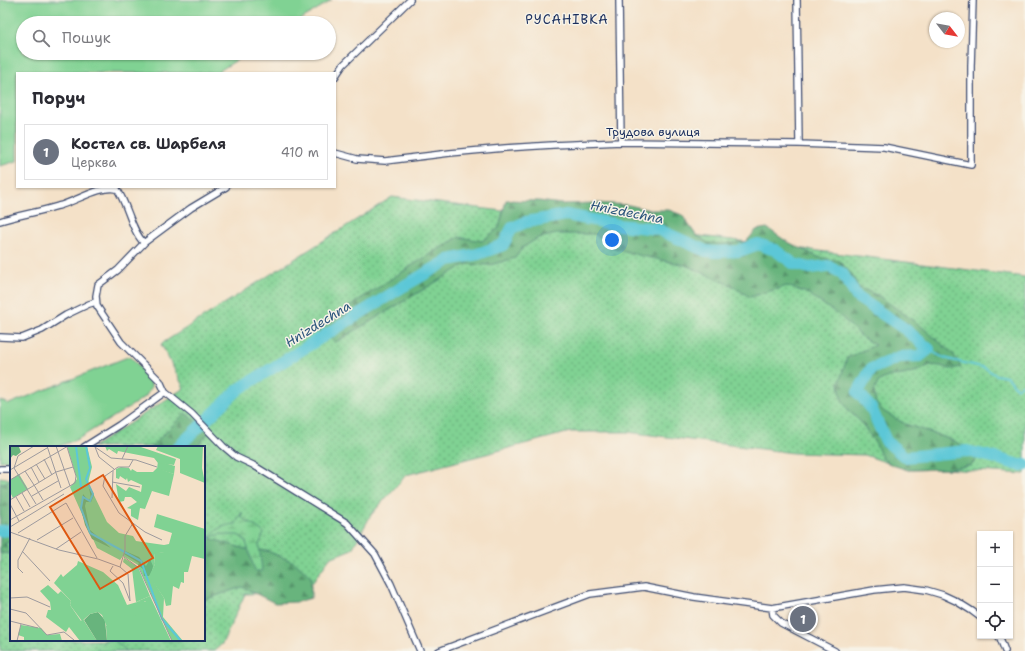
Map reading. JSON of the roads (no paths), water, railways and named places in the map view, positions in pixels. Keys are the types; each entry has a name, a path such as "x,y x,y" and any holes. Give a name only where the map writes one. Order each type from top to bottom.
{"street":[{"path":"336,75 343,65 410,0"},
{"path":"619,0 621,142"},
{"path":"797,0 799,144"},
{"name":"Трудова вулиця","path":"336,153 357,159 385,161 411,157 497,149 621,142 799,144 884,147 971,165 973,0"},
{"path":"0,221 59,206 106,188"},
{"path":"117,188 122,196 138,238 144,243"},
{"path":"224,188 191,208 144,243 118,270 98,285 96,296 97,306 121,342 160,381 165,392 192,414 223,446 236,457 253,465 347,523 375,554 391,584 420,651"},
{"path":"0,337 22,338 42,330 66,315 96,302"},
{"path":"86,446 119,425 165,392"},
{"path":"439,651 590,594 644,587 772,608 874,590 904,587 926,590 943,595 956,601 977,615"},
{"path":"772,608 773,615 781,623 835,651"},
{"path":"1000,639 1005,651"}],"waterway":[{"name":"Hnizdechna","path":"179,446 239,389 404,286 449,260 478,254 503,245 512,228 526,222 566,215 619,225 657,229 706,251 739,251 758,244 775,250 794,264 810,268 828,266 842,273 857,297 905,329 929,349 920,356 899,357 871,369 858,392 871,408 886,441 905,457 967,451 1019,465 1025,465"},
{"path":"929,349 942,357 985,368 996,375 1007,377 1016,388 1025,385"},
{"name":"Hnizdechna","path":"0,531 10,530"},
{"path":"205,541 209,538"}],"place":[{"name":"Костел св. Шарбеля","path":"803,619"}],"district":[{"name":"РУСАНІВКА","path":"567,19"}]}
